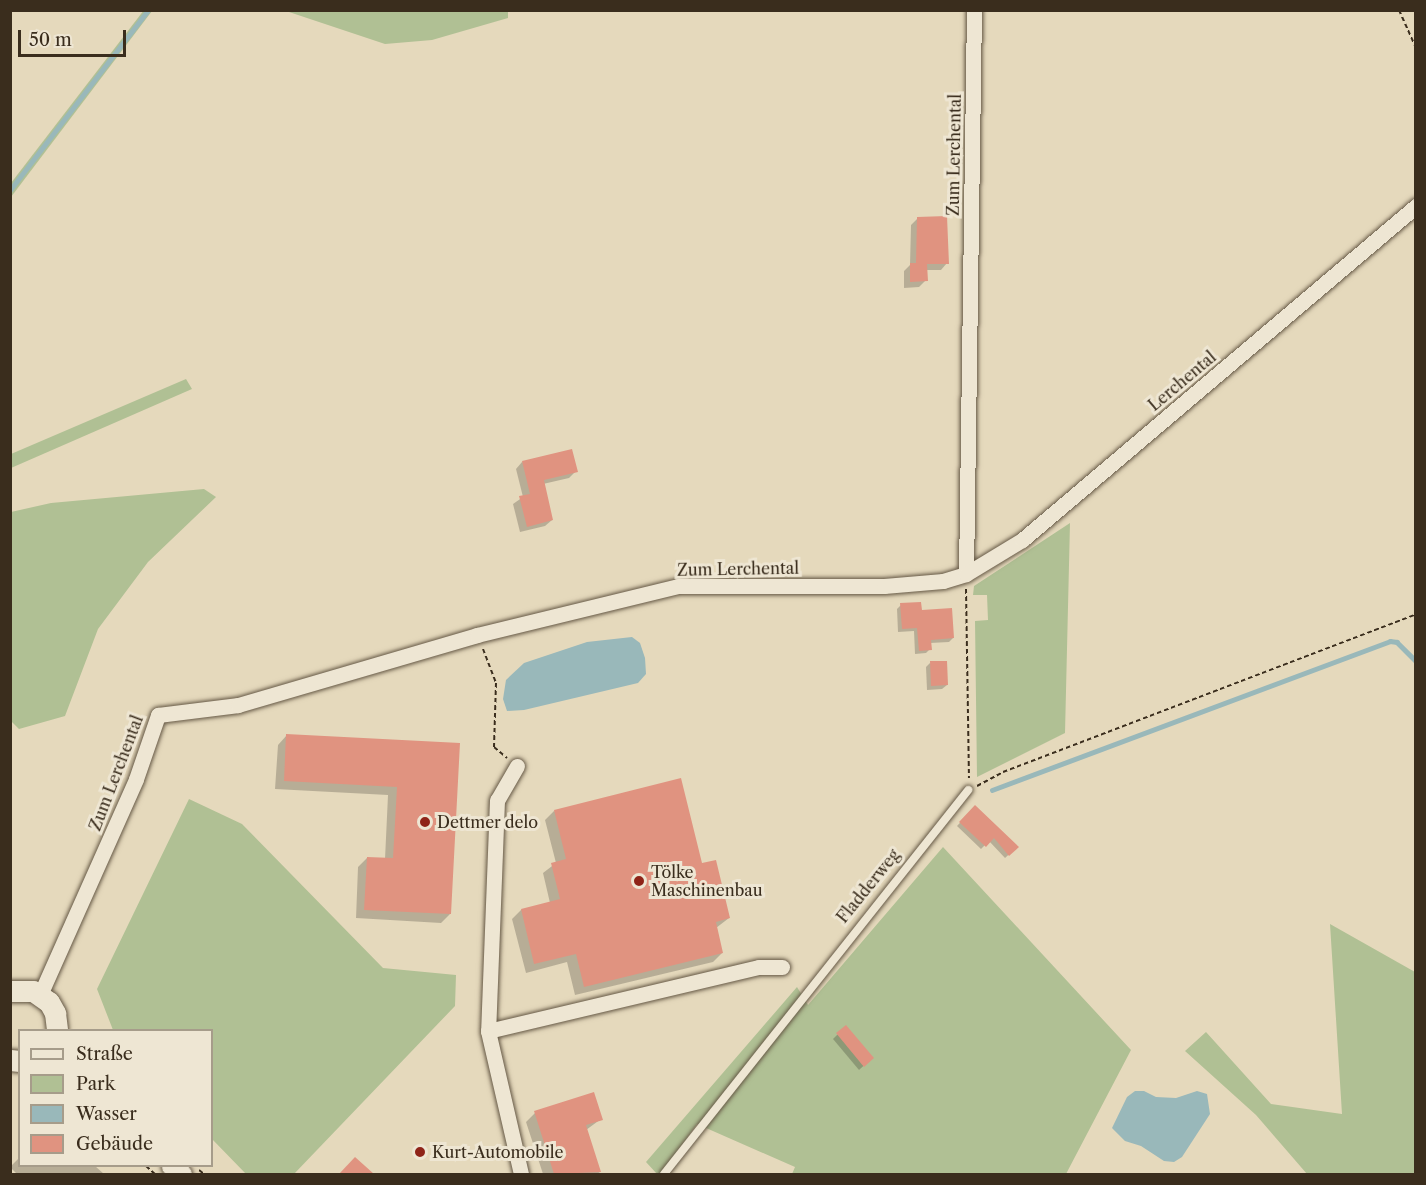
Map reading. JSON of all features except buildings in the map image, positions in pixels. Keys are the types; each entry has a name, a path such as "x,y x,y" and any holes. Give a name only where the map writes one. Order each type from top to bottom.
{"main road":[{"path":"10,991 25,989 40,994 55,1013 57,1029"}],"street":[{"name":"Zum Lerchental","path":"40,994 136,779 158,715 238,705 477,635 678,586 884,586 943,581 966,574 974,10"},
{"name":"Lerchental","path":"966,574 1022,540 1416,206"},
{"path":"517,766 497,800 488,1030 521,1174"},
{"path":"488,1030 759,967 782,967"}],"lane":[{"name":"Fladderweg","path":"664,1174 968,790"}],"path":[{"path":"1399,10 1416,48"},
{"path":"966,574 968,790 1014,768 1416,614"},
{"path":"477,635 496,683 494,747 517,766"}],"green space":[{"path":"144,10 152,11 11,197 11,183"},
{"path":"508,10 508,18 432,40 385,44 286,11"},
{"path":"186,379 192,389 11,468 11,454"},
{"path":"204,489 216,497 148,562 98,629 65,716 19,729 10,720 11,512 51,503"},
{"path":"1070,523 1065,733 977,777 975,621 988,620 987,595 973,595 974,586"},
{"path":"189,799 242,824 383,968 456,975 455,1006 294,1174 246,1174 213,1140 213,1029 113,1029 97,989"},
{"path":"943,847 1131,1050 1066,1174 792,1174 795,1167 697,1124 661,1174 657,1174 646,1162 797,987 808,1005"},
{"path":"1330,924 1415,972 1415,1174 1307,1174 1256,1115 1185,1051 1206,1032 1271,1104 1342,1114"}],"water":[{"path":"632,637 640,643 645,658 646,674 638,683 524,710 507,711 503,699 506,680 524,663 587,642"},
{"path":"1135,1091 1144,1091 1156,1097 1176,1098 1197,1091 1207,1094 1210,1114 1182,1157 1174,1162 1164,1161 1141,1146 1125,1141 1112,1128 1127,1097"}],"waterway":[{"path":"10,190 148,10"},
{"path":"992,790 1390,641 1397,642 1416,661"}],"place":[{"name":"Dettmer delo","path":"425,822"},
{"name":"Tölke Maschinenbau","path":"639,881"},
{"name":"Kurt-Automobile","path":"420,1152"}]}
